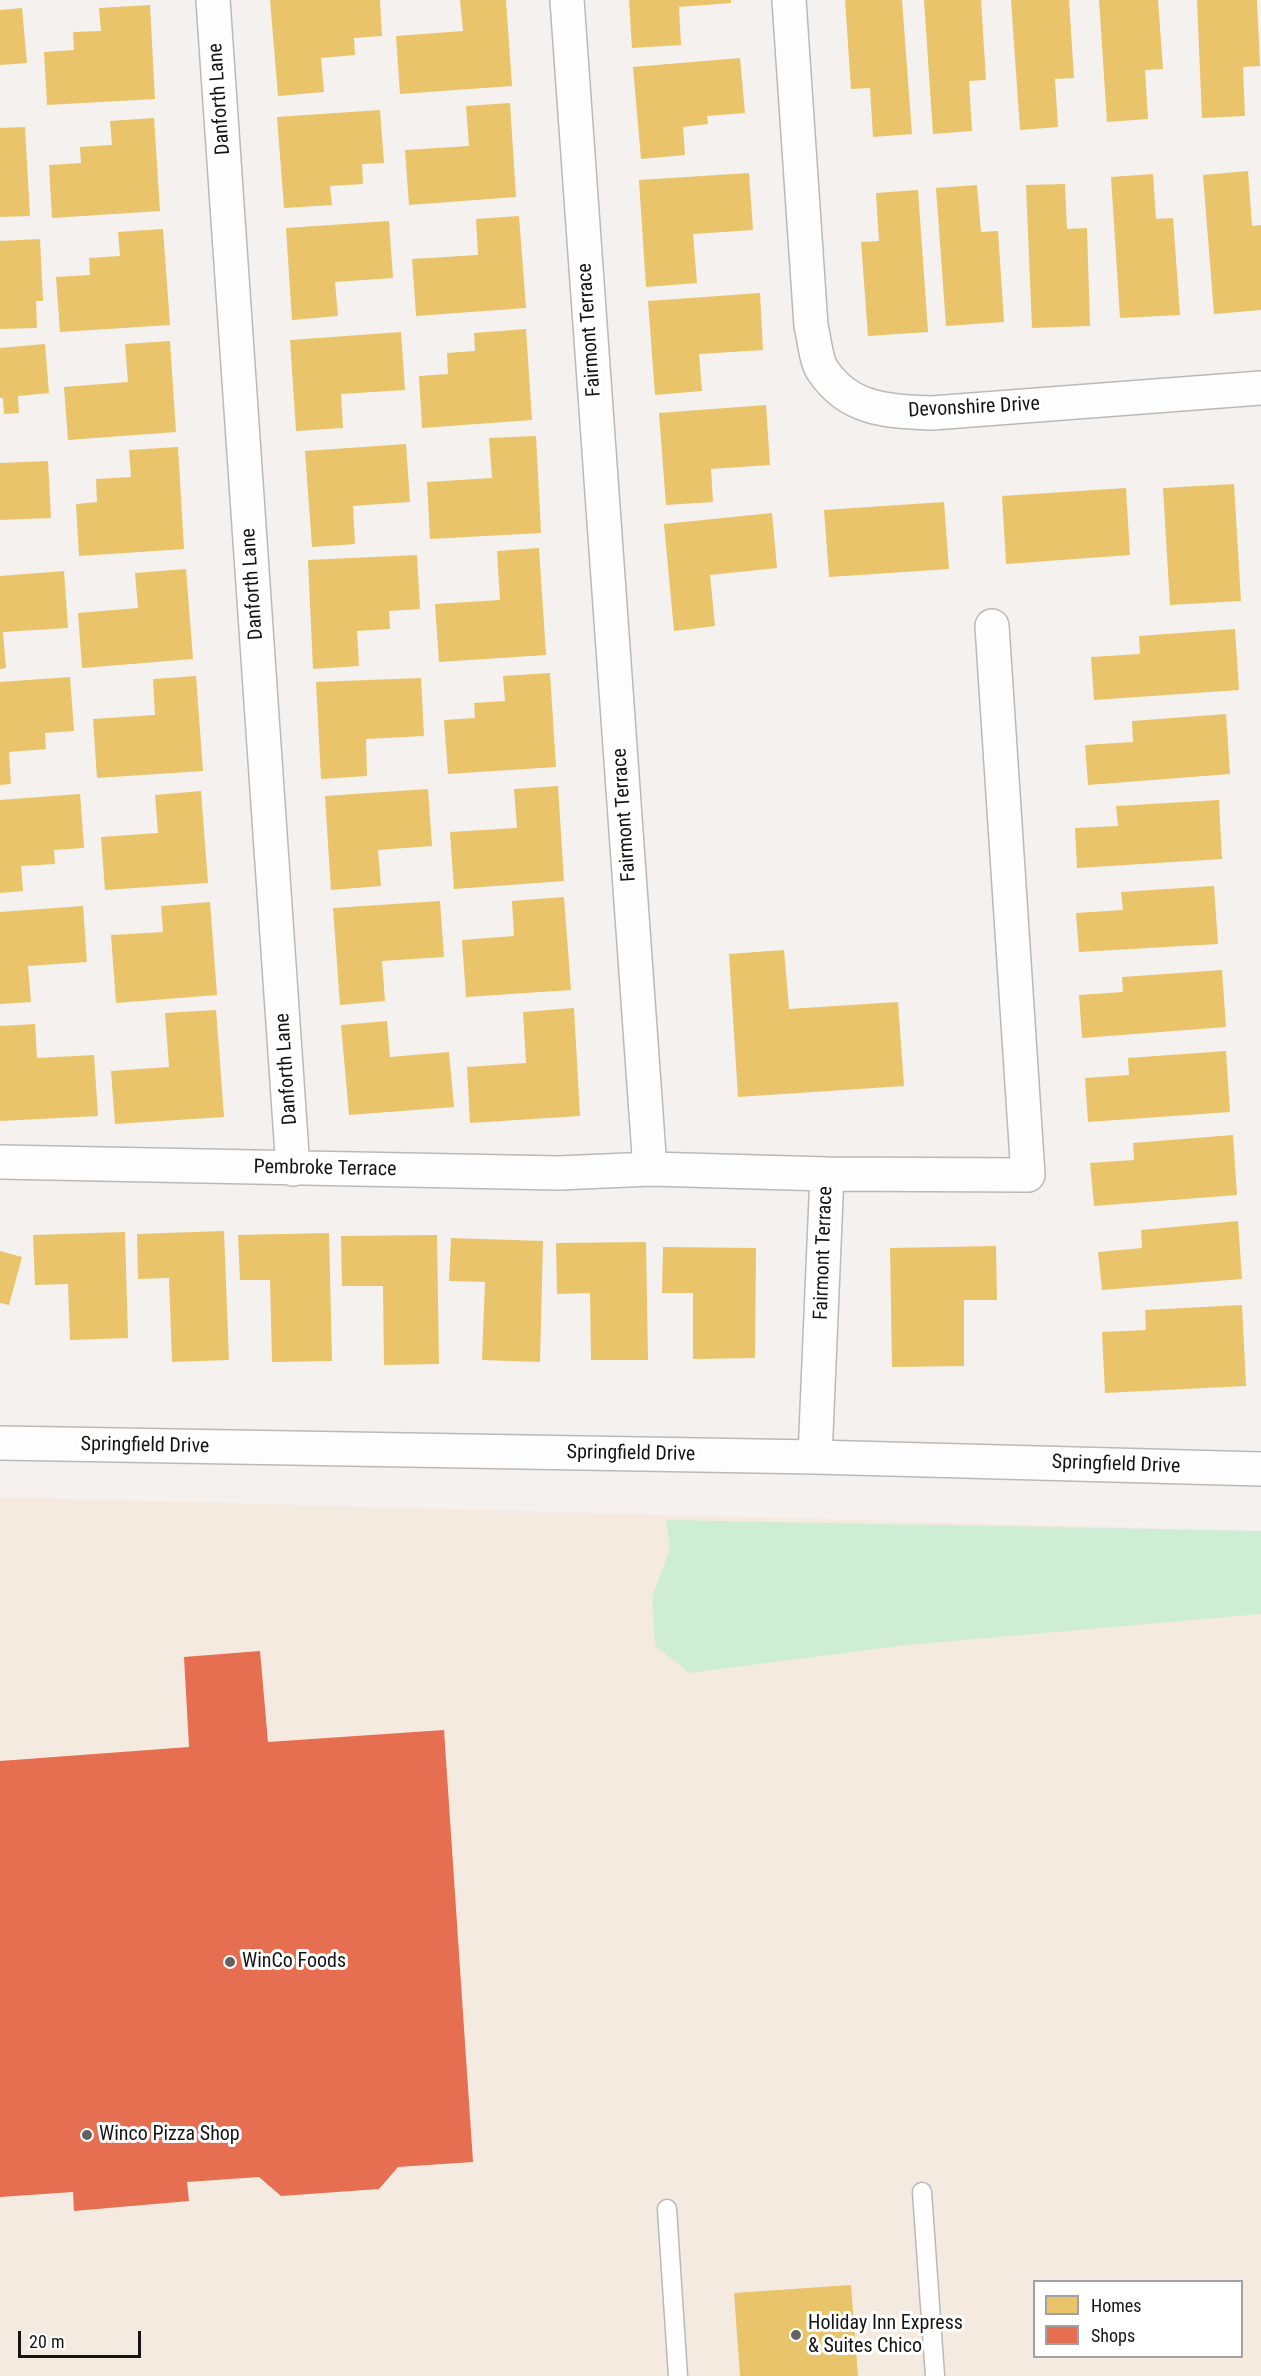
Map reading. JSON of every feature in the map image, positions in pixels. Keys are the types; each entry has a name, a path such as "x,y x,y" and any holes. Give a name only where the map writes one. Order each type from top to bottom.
{"street":[{"name":"Danforth Lane","path":"213,0 293,1168"},
{"name":"Fairmont Terrace","path":"567,0 650,1169 827,1174 815,1457"},
{"name":"Devonshire Drive","path":"789,0 811,326 821,370 849,398 884,411 932,413 1261,388"},
{"path":"827,1174 1028,1175 992,626"},
{"name":"Pembroke Terrace","path":"0,1162 559,1173 650,1169"},
{"name":"Springfield Drive","path":"0,1443 815,1457 1261,1469"}],"lane":[{"path":"922,2192 935,2376"},
{"path":"667,2209 678,2376"}],"shaded area":[{"path":"0,1497 1261,1531 1261,2376 0,2376"}],"green space":[{"path":"666,1520 1261,1531 1261,1614 907,1645 689,1673 655,1645 652,1597 670,1549"}],"building: Homes":[{"path":"270,0 380,0 382,36 354,38 355,55 321,58 324,92 278,96"},
{"path":"460,0 506,0 512,86 400,94 396,36 463,31"},
{"path":"629,0 731,0 731,3 679,7 681,45 632,48"},
{"path":"845,0 902,0 912,134 873,137 870,88 851,89"},
{"path":"924,0 981,0 986,80 969,81 972,131 933,134"},
{"path":"1011,0 1069,0 1074,78 1055,79 1058,127 1020,130"},
{"path":"1099,0 1158,0 1163,69 1145,70 1148,119 1107,122"},
{"path":"1197,0 1257,0 1260,66 1243,67 1245,116 1202,118"},
{"path":"150,5 155,99 47,105 44,52 74,50 73,32 101,31 99,8"},
{"path":"22,8 27,63 0,65 0,10"},
{"path":"740,58 745,113 707,116 708,124 683,127 685,155 641,159 633,67"},
{"path":"510,103 516,197 409,205 405,150 469,146 466,106"},
{"path":"380,110 384,163 362,164 363,184 330,186 332,205 284,208 277,117"},
{"path":"154,118 160,211 52,218 49,165 81,163 80,147 112,145 110,121"},
{"path":"25,127 30,216 0,217 0,128"},
{"path":"1248,171 1252,226 1261,225 1261,310 1214,314 1203,175"},
{"path":"749,173 753,230 693,234 697,283 646,287 639,180"},
{"path":"1153,174 1156,219 1173,218 1180,315 1120,318 1111,177"},
{"path":"1065,184 1067,229 1087,228 1090,326 1032,328 1026,185"},
{"path":"977,185 981,232 998,231 1004,322 946,326 936,188"},
{"path":"918,190 928,332 868,336 861,242 879,241 876,193"},
{"path":"519,216 526,308 416,316 412,259 478,255 476,219"},
{"path":"389,221 393,278 335,282 338,316 292,320 286,228"},
{"path":"163,229 170,325 60,332 56,277 90,275 89,258 120,256 118,232"},
{"path":"40,239 43,301 36,301 37,328 0,329 0,241"},
{"path":"760,293 763,350 699,354 702,391 655,395 648,301"},
{"path":"526,329 532,420 422,428 419,376 448,374 447,353 475,351 474,333"},
{"path":"401,332 405,390 341,394 343,428 296,431 290,340"},
{"path":"170,341 176,432 68,440 64,387 128,382 125,344"},
{"path":"45,344 49,393 18,396 19,413 4,414 3,398 0,398 0,348"},
{"path":"766,405 770,465 711,469 713,502 666,505 659,413"},
{"path":"536,436 541,533 430,539 427,482 492,478 489,438"},
{"path":"406,444 410,502 353,506 355,544 312,547 305,451"},
{"path":"178,447 184,549 79,556 76,504 97,502 96,479 131,477 129,450"},
{"path":"48,461 51,518 0,520 0,463"},
{"path":"1234,484 1241,601 1170,605 1163,488"},
{"path":"1126,488 1130,555 1006,564 1002,496"},
{"path":"944,502 949,569 829,577 824,510"},
{"path":"772,513 777,568 710,575 715,626 674,631 664,524"},
{"path":"539,548 546,655 439,662 435,604 500,600 497,551"},
{"path":"417,555 420,609 389,611 390,629 357,631 359,666 313,669 308,560"},
{"path":"186,569 193,659 82,668 78,613 138,608 135,573"},
{"path":"64,571 68,628 3,632 6,668 0,669 0,576"},
{"path":"1235,629 1239,690 1094,700 1091,657 1140,654 1139,636"},
{"path":"550,673 556,767 448,774 444,720 475,718 474,703 505,701 503,676"},
{"path":"196,676 203,771 97,778 93,719 155,715 153,679"},
{"path":"70,677 74,731 45,733 46,749 9,752 11,784 0,785 0,682"},
{"path":"421,678 424,736 366,739 367,776 321,779 316,682"},
{"path":"1226,714 1230,774 1088,785 1085,745 1133,742 1132,721"},
{"path":"558,786 564,881 454,889 450,832 517,828 514,789"},
{"path":"428,789 432,846 378,850 381,886 331,890 325,796"},
{"path":"201,791 208,883 105,890 101,837 158,833 155,795"},
{"path":"80,794 84,848 54,850 55,864 21,866 23,891 0,893 0,800"},
{"path":"1219,800 1222,859 1077,868 1075,828 1118,826 1116,806"},
{"path":"1214,886 1218,944 1079,952 1076,913 1123,910 1121,892"},
{"path":"564,897 571,990 466,997 462,940 514,936 512,901"},
{"path":"440,901 444,957 382,961 385,1001 340,1005 333,908"},
{"path":"210,902 217,995 116,1003 111,935 163,932 161,906"},
{"path":"83,906 87,962 28,966 31,1002 0,1004 0,912"},
{"path":"784,950 789,1009 898,1002 904,1086 738,1097 729,954"},
{"path":"1222,970 1226,1027 1082,1038 1079,995 1123,992 1122,977"},
{"path":"574,1008 580,1116 470,1123 467,1067 526,1063 523,1012"},
{"path":"216,1010 224,1117 115,1124 111,1071 169,1067 165,1013"},
{"path":"387,1021 390,1057 449,1052 454,1107 349,1115 341,1025"},
{"path":"35,1024 37,1058 94,1055 98,1116 0,1121 0,1026"},
{"path":"1226,1051 1230,1112 1088,1122 1085,1078 1129,1075 1128,1058"},
{"path":"1233,1135 1237,1195 1094,1206 1090,1163 1134,1160 1133,1143"},
{"path":"1238,1221 1242,1279 1102,1290 1098,1252 1142,1248 1141,1230"},
{"path":"224,1231 229,1360 172,1362 169,1278 138,1279 137,1234"},
{"path":"125,1232 128,1338 70,1340 68,1284 35,1285 33,1235"},
{"path":"329,1233 332,1361 272,1362 270,1280 240,1280 238,1235"},
{"path":"437,1235 439,1364 384,1365 383,1286 342,1286 341,1236"},
{"path":"451,1238 543,1241 540,1362 482,1360 485,1282 449,1281"},
{"path":"646,1242 648,1360 591,1360 590,1293 557,1294 556,1243"},
{"path":"996,1246 997,1300 964,1300 964,1366 892,1367 890,1248"},
{"path":"663,1247 756,1248 755,1358 693,1359 693,1293 662,1293"},
{"path":"0,1251 22,1257 9,1305 0,1303"},
{"path":"1242,1305 1246,1386 1105,1393 1102,1332 1146,1330 1145,1310"},
{"name":"Holiday Inn Express & Suites Chico","path":"851,2285 858,2376 740,2376 734,2293"}],"building: Shops":[{"name":"WinCo Foods","path":"260,1651 268,1742 444,1730 473,2162 398,2167 379,2189 281,2196 259,2177 187,2182 189,2201 74,2211 73,2192 0,2197 0,1761 189,1747 184,1657"}],"place":[{"name":"WinCo Foods","path":"230,1962"},
{"name":"Winco Pizza Shop","path":"87,2135"},
{"name":"Holiday Inn Express & Suites Chico","path":"796,2335"}]}
